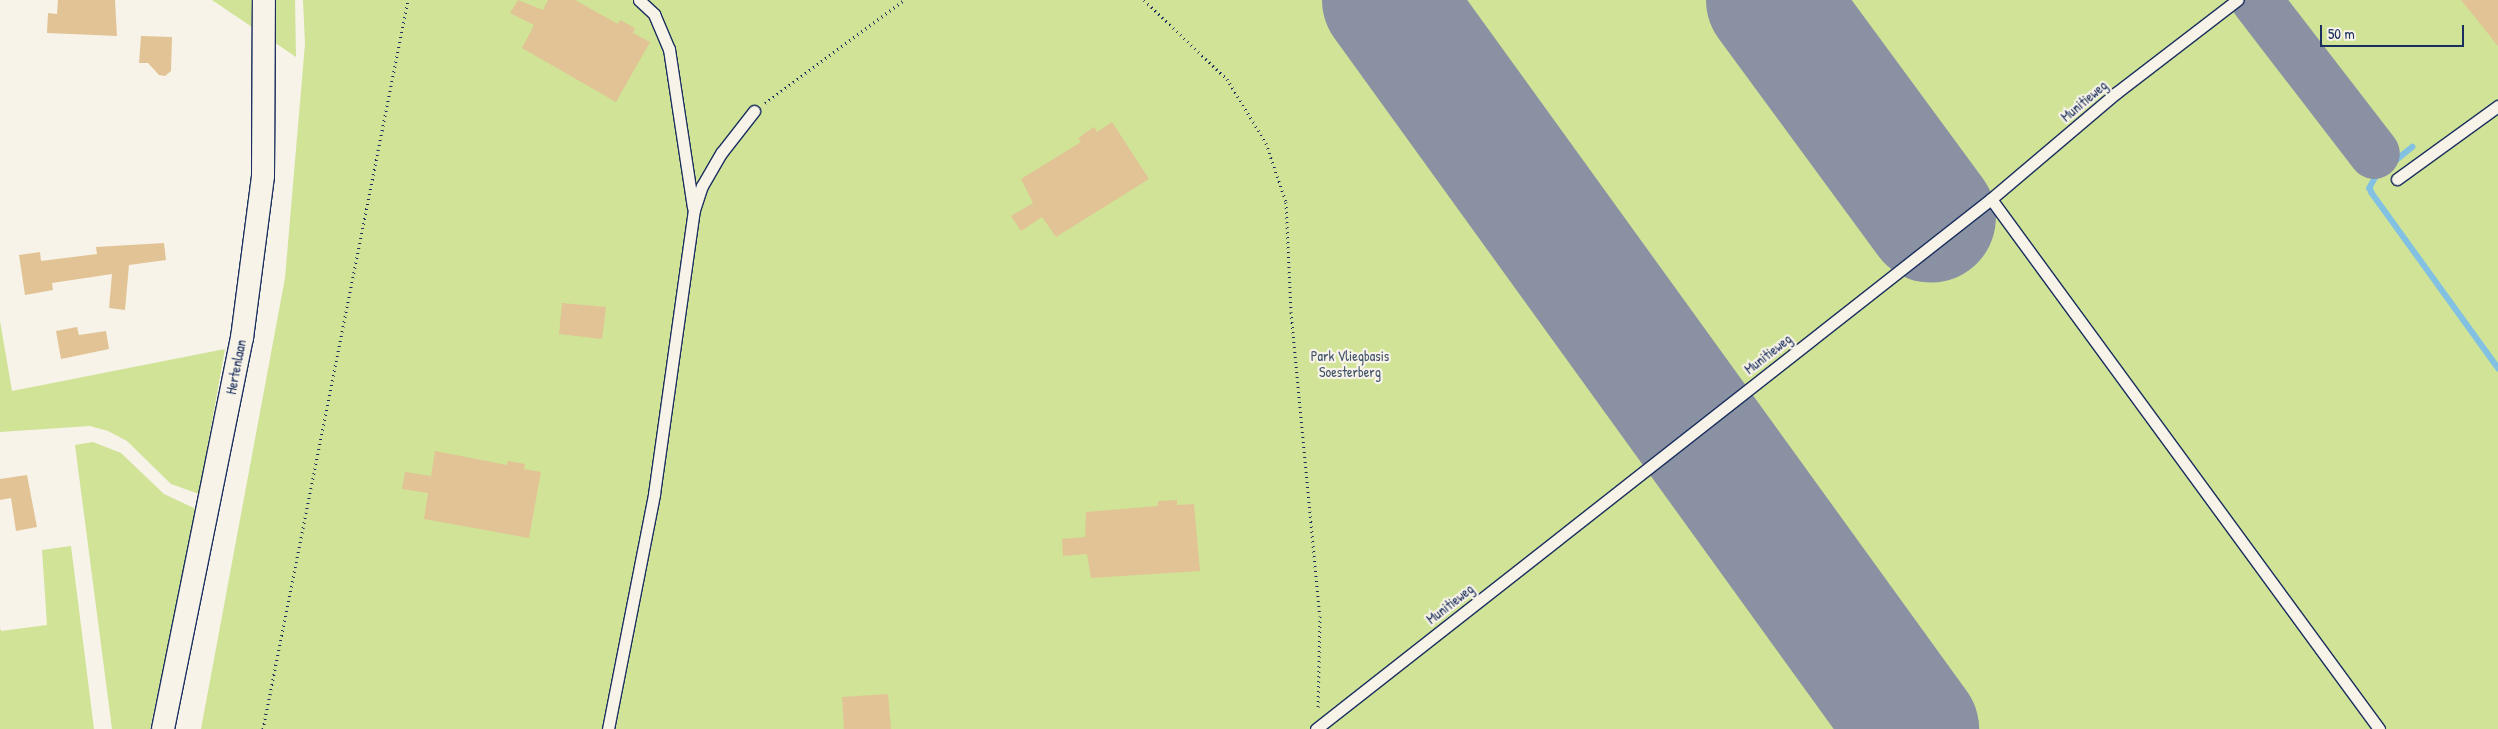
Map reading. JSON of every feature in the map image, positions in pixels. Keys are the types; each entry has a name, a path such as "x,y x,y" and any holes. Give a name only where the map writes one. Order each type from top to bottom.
{"street":[{"name":"Hertenlaan","path":"163,729 245,318 263,176 264,0"}],"lane":[{"path":"639,0 654,14 668,49 694,210"},
{"name":"Munitieweg","path":"1317,728 1991,199 2116,93 2237,0"},
{"path":"2397,179 2498,106"},
{"path":"608,729 654,494 694,210 702,186 722,152 754,111"},
{"path":"1991,199 2379,729"}],"path":[{"path":"263,729 408,0"},
{"path":"754,111 904,0"},
{"path":"1144,0 1227,79 1266,143 1286,202 1291,312 1320,616 1317,728"}],"green space":[{"path":"212,0 295,0 296,57"},
{"name":"Park Vliegbasis Soesterberg","path":"303,0 2498,0 2498,729 201,729 285,278 305,44"},
{"path":"0,321 12,391 225,349 199,494 171,484 127,441 108,431 90,426 0,432"},
{"path":"93,442 121,453 164,494 198,510 150,729 112,729 75,445"},
{"path":"71,546 94,729 0,729 0,628 1,631 47,625 42,550"}],"building":[{"path":"58,0 115,0 117,36 47,33 48,13 57,14"},
{"path":"518,0 543,10 548,0 575,0 618,24 620,20 635,28 633,33 650,42 616,102 522,48 534,25 510,13"},
{"path":"2461,0 2498,0 2498,46"},
{"path":"141,36 172,37 171,71 165,76 159,75 148,63 139,63"},
{"path":"1112,122 1149,179 1056,237 1042,217 1021,231 1011,216 1033,203 1021,179 1081,142 1078,138 1094,127 1097,132"},
{"path":"164,243 166,260 129,265 125,310 109,308 112,274 52,283 53,290 25,295 19,255 40,252 41,261 97,254 96,247"},
{"path":"562,303 606,307 602,339 559,334"},
{"path":"77,327 79,335 106,331 109,349 61,359 56,331"},
{"path":"435,451 507,465 508,461 525,464 524,469 541,472 529,538 424,519 428,493 402,489 405,472 431,476"},
{"path":"27,475 37,527 16,531 11,498 0,500 0,479"},
{"path":"1177,500 1177,505 1194,504 1200,571 1091,578 1087,554 1063,556 1062,539 1085,537 1086,512 1158,506 1158,501"},
{"path":"888,694 891,729 844,729 842,697"}],"waterway":[{"path":"2413,147 2376,177 2370,188 2498,368"}],"taxiway":[{"path":"2256,0 2374,153"}],"runway":[{"path":"1387,0 1914,729"},
{"path":"1771,0 1931,218"}]}
